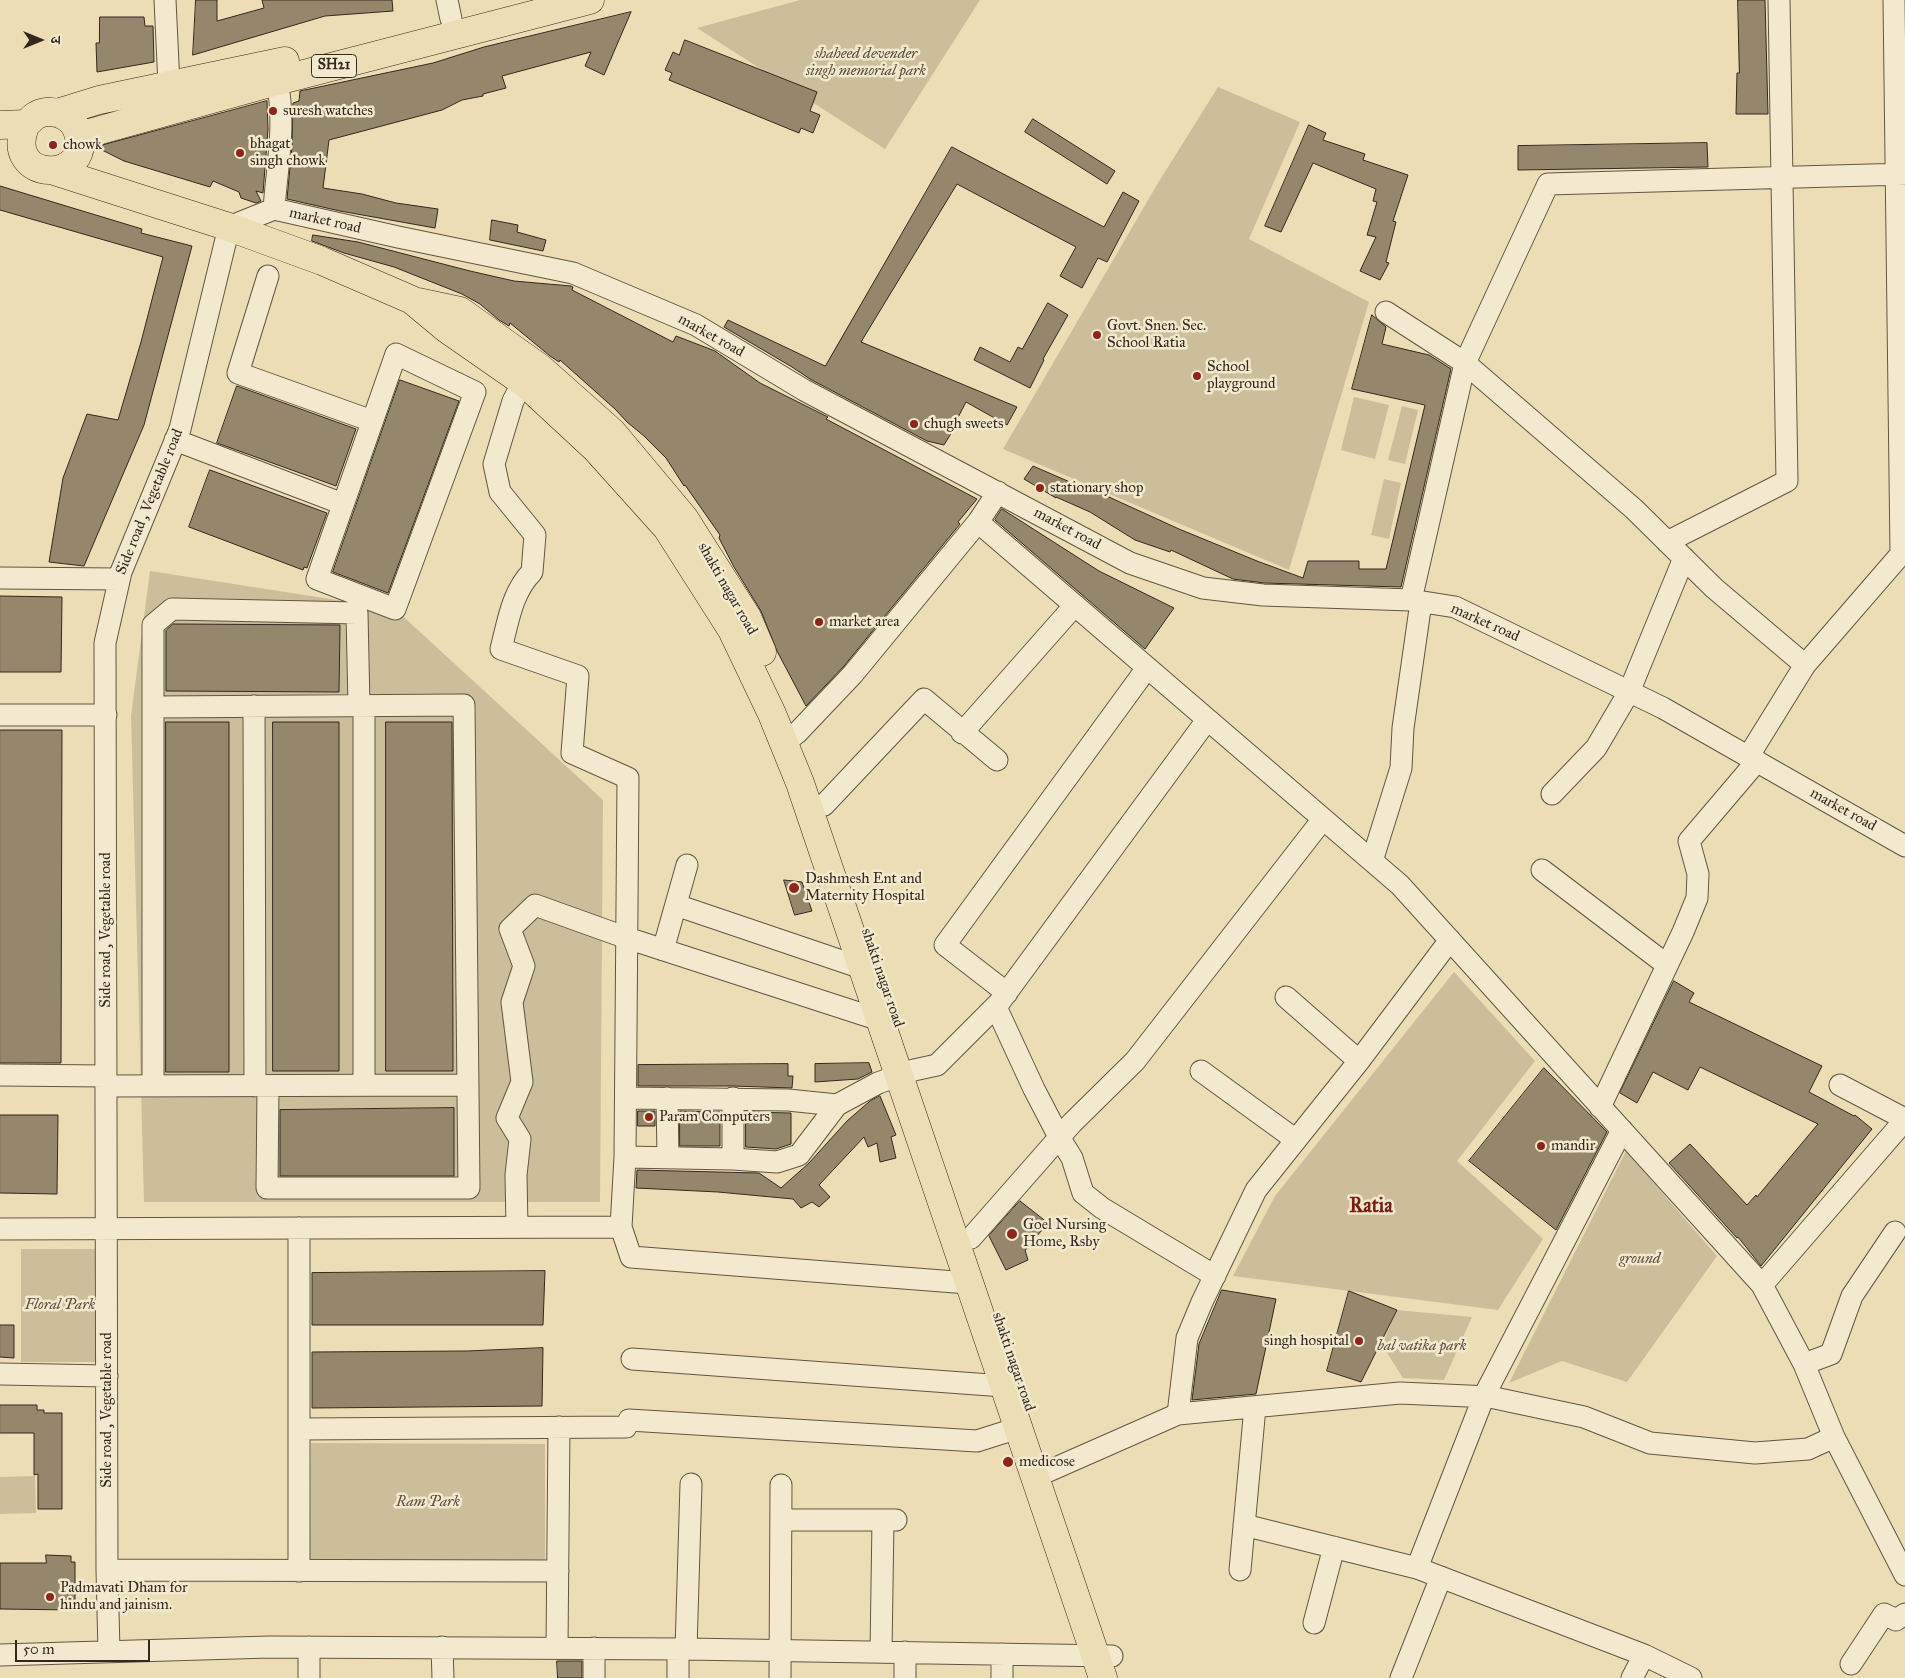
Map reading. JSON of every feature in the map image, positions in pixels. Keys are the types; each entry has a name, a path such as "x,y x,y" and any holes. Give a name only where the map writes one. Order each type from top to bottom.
{"main road":[{"name":"SH21","path":"525,0 449,10 313,56 99,100 57,113 45,112 13,124 21,134 21,146 12,155 43,171 69,156 276,81 590,0"},
{"path":"57,113 68,118 75,126 69,156 194,200 229,227 322,261 412,300 446,329 523,382 595,448 667,528 732,630 772,714 790,738 800,783 880,1020 906,1073 968,1283 1018,1428 1042,1473"},
{"name":"shakti nagar road","path":"412,300 460,312 540,368 612,432 684,518 747,617 790,738 810,764 906,1073 971,1238 1042,1473 1107,1667"}],"street":[{"path":"165,0 168,85"},
{"path":"1667,542 1787,481 1779,0"},
{"path":"1600,1107 1667,965 1696,898 1698,874 1689,841 1753,759 1805,665 1903,554 1900,94 1894,0"},
{"path":"274,209 282,126 281,101 276,81"},
{"path":"1372,861 1401,768 1403,728 1416,601 1465,363 1548,184 1901,174"},
{"name":"market road","path":"229,227 274,209 573,274 696,325 804,390 1130,562 1203,588 1263,595 1416,601 1455,607 1663,708 1905,846"},
{"name":"Side road , Vegetable road","path":"109,1651 107,1570 105,643 120,572 180,429 229,227"},
{"path":"268,276 238,373 372,421"},
{"path":"1386,312 1465,363 1634,509 1714,588 1805,665"},
{"path":"396,354 476,392 395,609 317,579 372,421 396,354"},
{"path":"523,382 513,401 494,464 500,492 534,536 532,572 523,581 513,605 501,649 578,676 572,753 628,778 626,1098 621,1227 632,1257 968,1283"},
{"path":"175,440 343,504"},
{"path":"790,738 853,674 978,522 998,492"},
{"path":"978,522 1400,885 1762,1285 1804,1364 1834,1437 1903,1563"},
{"path":"1552,794 1596,748 1629,692 1684,558"},
{"path":"0,578 119,580"},
{"path":"962,733 1075,605"},
{"path":"153,1086 153,624 172,609 357,613 362,706 364,1086"},
{"path":"1147,668 945,945 1001,1000 1059,1137 1072,1158 1083,1193 1102,1208 1214,1276"},
{"path":"824,805 924,699 996,760"},
{"path":"153,706 464,705 469,1188 267,1188 261,1086 254,706"},
{"path":"0,714 106,715"},
{"path":"625,1157 733,1159 777,1162 799,1155 837,1105 878,1083 906,1073 938,1065 1001,1000 1207,720"},
{"path":"971,1238 1059,1137 1135,1061 1322,818"},
{"path":"663,950 687,865"},
{"path":"1542,870 1667,965"},
{"path":"517,1227 516,1175 520,1139 507,1118 522,1082 512,1002 524,966 510,930 534,905 663,950 880,1020"},
{"path":"676,905 862,968"},
{"path":"1178,1414 1187,1338 1214,1276 1256,1190 1359,1061 1450,940"},
{"path":"1286,998 1359,1061"},
{"path":"1201,1071 1296,1140"},
{"path":"0,1075 106,1081 153,1086 468,1086"},
{"path":"1762,1285 1905,1120 1840,1086"},
{"path":"626,1098 733,1098 788,1100 837,1105"},
{"path":"667,1098 668,1158"},
{"path":"733,1098 733,1159"},
{"path":"1417,1568 1484,1396 1622,1130"},
{"path":"0,1229 621,1227"},
{"path":"299,1228 299,1571"},
{"path":"1804,1364 1831,1354 1852,1296 1895,1232"},
{"path":"632,1360 1004,1386"},
{"path":"0,1374 107,1376"},
{"path":"1042,1473 1178,1414 1400,1393 1484,1396 1584,1417 1650,1442 1755,1453 1808,1449 1834,1437"},
{"path":"1240,1570 1255,1407"},
{"path":"299,1429 626,1427 629,1420 977,1442 1018,1428"},
{"path":"557,1648 559,1427"},
{"path":"678,1678 682,1649 691,1484"},
{"path":"780,1678 782,1485"},
{"path":"781,1520 890,1520 881,1652"},
{"path":"1244,1525 1417,1568 1644,1654 1691,1678"},
{"path":"1314,1623 1334,1548"},
{"path":"107,1570 558,1571"},
{"path":"1401,1678 1441,1577"},
{"path":"1851,1664 1884,1614 1896,1620 1905,1614"},
{"path":"0,1654 309,1647 780,1650 1002,1654 1107,1667"},
{"path":"309,1647 309,1678"},
{"path":"442,1648 442,1678"},
{"path":"594,1648 594,1678"},
{"path":"905,1652 905,1678"},
{"path":"1002,1654 1002,1678"},
{"path":"1632,1678 1644,1654"}],"green space":[{"name":"shaheed devender singh memorial park","path":"800,0 980,0 885,149 697,28"},
{"name":"School playground","path":"1218,87 1300,122 1249,239 1369,302 1289,570 1003,449 1158,183"},
{"path":"1354,397 1389,405 1375,459 1341,450"},
{"path":"1402,406 1418,410 1405,464 1388,460"},
{"path":"1384,479 1401,483 1389,539 1371,535"},
{"path":"150,571 395,609 603,800 600,1202 144,1202 131,716"},
{"path":"1454,972 1535,1061 1457,1161 1543,1239 1498,1310 1233,1276 1275,1196"},
{"name":"ground","path":"1626,1151 1717,1256 1627,1382 1562,1361 1509,1383"},
{"name":"Floral Park","path":"21,1249 99,1249 99,1362 21,1362"},
{"name":"bal vatika park","path":"1397,1310 1472,1317 1444,1380 1403,1378 1382,1345"},
{"name":"Ram Park","path":"311,1443 545,1444 545,1561 310,1560"},
{"path":"35,1476 36,1513 0,1514 0,1477"}],"building":[{"path":"196,0 217,0 217,21 264,8 262,0 392,0 393,11 325,16 193,55"},
{"path":"1738,0 1765,0 1768,114 1736,114 1737,73 1739,73"},
{"path":"631,12 604,75 585,66 591,52 502,76 506,88 483,94 483,96 462,100 442,110 329,140 323,188 362,194 396,203 438,209 435,228 340,211 287,199 292,146 293,103 299,101 300,91 433,63 484,47"},
{"path":"100,17 144,17 145,26 153,26 154,62 97,72 96,43 99,43"},
{"path":"685,40 817,92 810,111 820,115 813,133 801,128 799,133 669,80 672,73 665,70 673,52 679,55"},
{"name":"bhagat singh chowk","path":"267,101 268,129 263,193 256,191 261,201 256,203 241,198 239,192 213,181 210,187 124,161 96,147"},
{"path":"1033,119 1115,171 1107,184 1025,132"},
{"path":"1309,125 1326,133 1323,140 1365,154 1363,160 1408,175 1393,221 1396,222 1386,262 1389,263 1380,280 1360,271 1376,237 1367,235 1377,202 1373,201 1376,189 1313,163 1281,232 1265,226"},
{"path":"1707,143 1708,167 1518,170 1518,146"},
{"path":"952,147 1104,227 1123,192 1139,201 1107,262 1098,258 1082,288 1060,276 1076,247 957,184 861,342 1017,407 1007,425 966,402 944,445 927,441 810,379 724,327 728,320 825,366"},
{"path":"0,186 142,229 141,233 192,246 144,425 84,566 49,562 63,478 87,414 118,420 163,257 0,210"},
{"path":"492,220 518,225 517,232 546,240 543,251 490,240"},
{"path":"313,235 358,242 514,281 571,286 573,287 572,290 673,342 676,336 715,351 760,383 828,417 826,419 977,499 958,522 960,524 844,666 806,706 777,651 761,611 734,567 719,538 720,535 666,458 644,436 560,360 559,362 550,356 510,323 509,326 499,320 480,304 462,294 394,267 344,253 312,241"},
{"path":"1048,303 1068,315 1043,359 1030,388 974,360 980,347 1010,362 1018,347 1022,349"},
{"path":"1372,315 1386,327 1382,344 1429,355 1451,369 1401,587 1264,583 1233,579 1171,550 1170,552 1135,540 1090,512 1056,498 1024,479 1033,466 1086,489 1098,492 1179,529 1303,578 1308,561 1359,561 1359,569 1386,569 1425,405 1352,389"},
{"path":"400,380 459,401 388,593 333,572"},
{"path":"237,386 356,429 336,486 217,443"},
{"path":"210,470 327,513 307,568 304,567 303,570 189,527"},
{"path":"1002,509 1099,571 1174,608 1145,649 995,520"},
{"path":"0,596 62,597 61,672 0,672"},
{"path":"173,624 340,625 339,692 166,691 166,631"},
{"path":"166,722 229,722 229,1072 166,1072"},
{"path":"273,722 339,722 339,1071 273,1071"},
{"path":"386,722 452,722 453,1071 386,1071"},
{"path":"0,730 62,730 61,1063 0,1063"},
{"path":"784,880 802,882 812,911 795,915"},
{"path":"1674,981 1694,993 1689,1002 1822,1066 1809,1092 1855,1115 1872,1129 1761,1266 1738,1237 1669,1163 1690,1144 1747,1205 1756,1195 1757,1197 1818,1124 1700,1067 1688,1090 1653,1072 1637,1103 1620,1093"},
{"path":"869,1063 872,1072 858,1079 815,1082 815,1064"},
{"path":"788,1064 788,1076 793,1076 792,1088 638,1086 638,1065"},
{"name":"mandir","path":"1544,1068 1607,1132 1556,1230 1469,1161"},
{"path":"880,1096 896,1135 891,1137 896,1158 880,1162 877,1143 868,1147 864,1137 819,1185 830,1197 819,1207 812,1202 801,1208 793,1199 718,1192 636,1188 637,1170 759,1173 781,1188 809,1163 847,1121 870,1101"},
{"path":"454,1108 454,1176 280,1176 280,1110"},
{"path":"638,1111 655,1111 655,1126 638,1126"},
{"path":"680,1111 720,1112 720,1146 680,1146"},
{"path":"746,1112 791,1113 791,1144 776,1149 746,1147"},
{"path":"0,1115 58,1115 57,1194 0,1193"},
{"path":"1020,1201 1048,1223 1036,1237 1039,1239 1025,1250 1028,1260 1006,1270 989,1236"},
{"path":"545,1271 543,1325 312,1325 312,1273"},
{"path":"1222,1290 1276,1299 1256,1394 1192,1400 1199,1344"},
{"name":"singh hospital","path":"1349,1291 1397,1310 1361,1382 1327,1371"},
{"path":"0,1325 14,1325 14,1358 0,1357"},
{"path":"543,1348 542,1406 312,1408 312,1352 467,1351"},
{"path":"0,1405 37,1405 37,1410 44,1410 44,1413 62,1413 62,1509 38,1509 38,1474 34,1475 34,1433 0,1433"},
{"path":"46,1555 71,1556 71,1562 75,1562 75,1610 0,1609 0,1563 46,1563"},
{"path":"557,1661 582,1661 582,1678 558,1678"}],"place":[{"name":"suresh watches","path":"273,111"},
{"name":"chowk","path":"53,145"},
{"name":"bhagat singh chowk","path":"240,153"},
{"name":"Govt. Snen. Sec. School Ratia","path":"1097,335"},
{"name":"School playground","path":"1197,376"},
{"name":"chugh sweets","path":"914,424"},
{"name":"stationary shop","path":"1040,488"},
{"name":"market area","path":"819,622"},
{"name":"Dashmesh Ent and Maternity Hospital","path":"794,888"},
{"name":"Param Computers","path":"649,1117"},
{"name":"mandir","path":"1541,1146"},
{"name":"Goel Nursing Home, Rsby","path":"1012,1234"},
{"name":"singh hospital","path":"1359,1341"},
{"name":"medicose","path":"1008,1462"},
{"name":"Padmavati Dham for hindu and jainism.","path":"50,1597"}],"district":[{"name":"Ratia","path":"1371,1207"}]}
